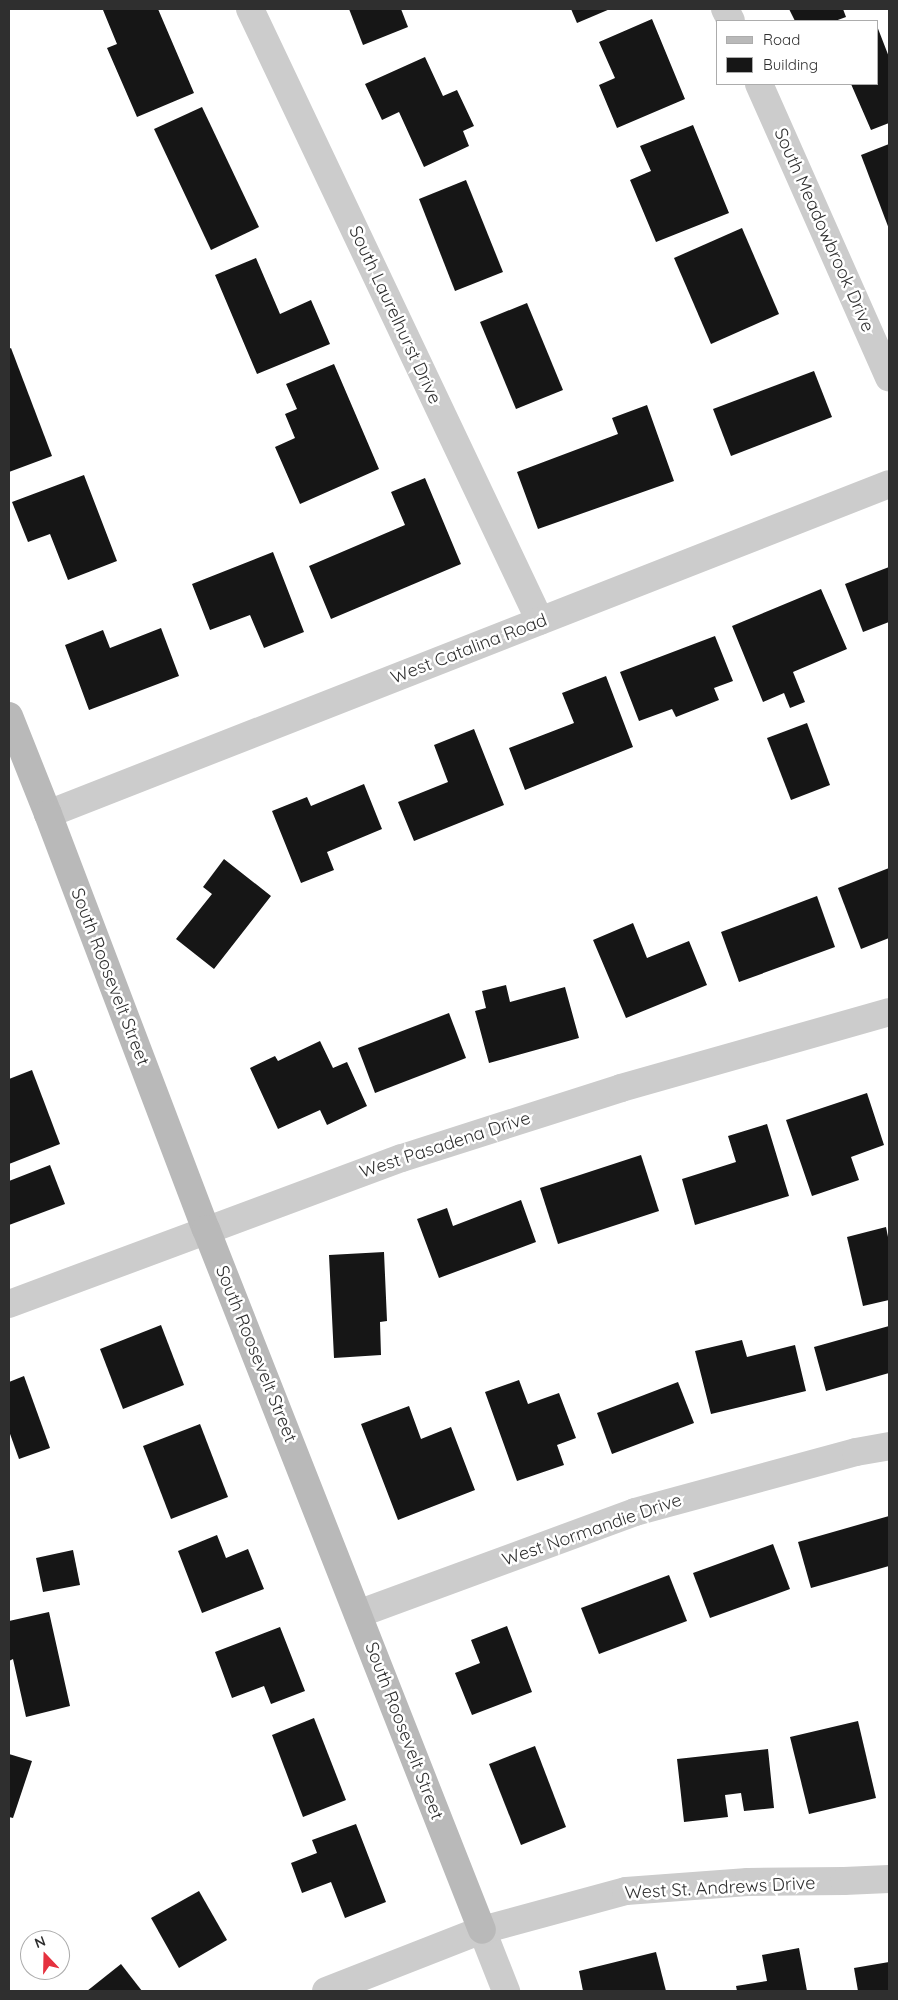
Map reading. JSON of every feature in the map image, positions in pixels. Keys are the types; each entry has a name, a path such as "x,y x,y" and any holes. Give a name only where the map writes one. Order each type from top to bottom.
{"street":[{"name":"South Laurelhurst Drive","path":"250,9 540,621"},
{"name":"South Meadowbrook Drive","path":"759,85 889,377"},
{"name":"West Catalina Road","path":"48,814 889,484"},
{"name":"South Roosevelt Street","path":"9,716 206,1229 506,1991"},
{"name":"West Pasadena Drive","path":"9,1304 206,1229 402,1158 612,1091 889,1012"},
{"name":"West Normandie Drive","path":"358,1614 634,1512 856,1452 889,1446"},
{"name":"West St. Andrews Drive","path":"326,1991 482,1930 626,1891 748,1882 844,1882 889,1879"}],"building":[{"path":"158,9 194,93 137,117 107,48 117,44 103,10"},
{"path":"349,9 401,9 408,27 363,45"},
{"path":"571,9 610,9 577,23"},
{"path":"789,9 843,9 846,17 838,20 794,20"},
{"path":"652,19 685,99 617,128 599,85 615,78 599,42"},
{"path":"878,29 889,57 889,123 871,130 851,85 878,85"},
{"path":"425,57 443,96 457,90 474,126 463,131 469,146 424,167 399,112 382,120 365,84"},
{"path":"202,107 259,227 211,250 154,129"},
{"path":"693,125 729,213 656,242 630,180 651,171 640,146"},
{"path":"889,144 889,229 861,155"},
{"path":"466,180 503,272 455,291 419,199"},
{"path":"742,228 779,314 711,344 674,258"},
{"path":"256,258 280,314 311,300 330,344 257,374 215,275"},
{"path":"527,303 563,390 516,409 480,322"},
{"path":"11,348 52,456 9,472 9,349"},
{"path":"334,364 379,469 300,504 275,447 295,438 285,414 297,409 286,384"},
{"path":"814,371 832,417 731,456 713,409"},
{"path":"647,405 674,481 538,529 517,472 618,434 612,418"},
{"path":"84,475 117,561 68,580 50,534 28,542 12,502"},
{"path":"425,478 461,564 331,619 309,566 405,525 391,492"},
{"path":"273,552 304,632 264,648 250,615 210,630 192,584"},
{"path":"889,567 889,622 863,632 845,584"},
{"path":"821,589 847,649 793,672 805,702 790,708 784,693 763,702 732,626"},
{"path":"161,628 179,676 89,710 65,645 103,630 110,648"},
{"path":"715,636 733,681 714,688 719,700 676,717 672,709 639,721 620,672"},
{"path":"606,676 633,747 525,790 509,748 574,723 562,693"},
{"path":"807,723 830,785 791,800 767,738"},
{"path":"474,729 504,805 414,841 398,802 448,782 434,745"},
{"path":"364,784 382,829 327,852 334,870 301,883 272,811 307,797 311,806"},
{"path":"224,859 271,896 214,969 176,939 212,894 203,887"},
{"path":"889,868 889,938 861,949 838,888"},
{"path":"817,896 835,947 739,982 721,932"},
{"path":"633,923 647,958 689,941 707,985 626,1018 593,940"},
{"path":"506,985 510,1002 565,987 579,1038 489,1063 475,1011 486,1008 482,991"},
{"path":"449,1013 466,1058 375,1093 358,1048"},
{"path":"320,1041 333,1068 347,1062 367,1106 327,1125 320,1110 278,1129 250,1068 275,1056 278,1061"},
{"path":"32,1070 60,1144 9,1164 9,1079"},
{"path":"867,1093 884,1145 851,1157 859,1180 812,1196 786,1120"},
{"path":"767,1124 789,1196 695,1225 682,1179 736,1162 728,1136"},
{"path":"641,1155 659,1211 558,1244 540,1188"},
{"path":"50,1165 65,1204 9,1225 9,1181"},
{"path":"521,1200 536,1242 439,1278 417,1219 447,1208 453,1226"},
{"path":"886,1227 889,1242 889,1300 863,1306 847,1237"},
{"path":"384,1252 387,1321 380,1322 381,1355 334,1358 329,1255"},
{"path":"161,1325 184,1385 123,1409 100,1349"},
{"path":"889,1326 889,1373 826,1391 814,1347"},
{"path":"742,1340 747,1357 795,1345 806,1391 711,1414 695,1351"},
{"path":"24,1376 50,1448 19,1459 9,1431 9,1382"},
{"path":"519,1380 528,1404 559,1393 576,1438 557,1445 564,1465 517,1481 485,1392"},
{"path":"678,1382 694,1423 612,1454 597,1413"},
{"path":"409,1406 421,1439 451,1427 475,1490 398,1520 361,1424"},
{"path":"200,1424 228,1497 171,1519 143,1446"},
{"path":"889,1516 889,1566 811,1588 798,1542"},
{"path":"217,1535 226,1558 248,1549 264,1589 202,1613 178,1551"},
{"path":"773,1544 790,1589 710,1618 693,1573"},
{"path":"73,1550 80,1585 43,1592 36,1558"},
{"path":"669,1575 687,1621 599,1654 581,1608"},
{"path":"49,1612 70,1706 26,1717 13,1659 9,1661 9,1621"},
{"path":"507,1626 532,1692 472,1715 455,1673 480,1663 471,1640"},
{"path":"280,1627 305,1691 271,1704 264,1686 232,1698 215,1652"},
{"path":"314,1718 346,1800 303,1817 272,1735"},
{"path":"858,1721 876,1798 809,1814 790,1737"},
{"path":"535,1746 566,1827 521,1845 489,1764"},
{"path":"768,1749 774,1808 744,1811 741,1793 725,1795 728,1817 684,1822 677,1759"},
{"path":"9,1754 32,1761 13,1818 9,1817"},
{"path":"356,1824 386,1902 345,1918 331,1882 302,1893 291,1863 317,1853 312,1840"},
{"path":"199,1891 227,1940 179,1968 151,1918"},
{"path":"799,1948 807,1991 737,1991 736,1986 767,1981 762,1955"},
{"path":"656,1952 666,1991 583,1991 579,1971"},
{"path":"889,1962 889,1991 858,1991 854,1968"},
{"path":"121,1964 142,1991 87,1991"}]}
